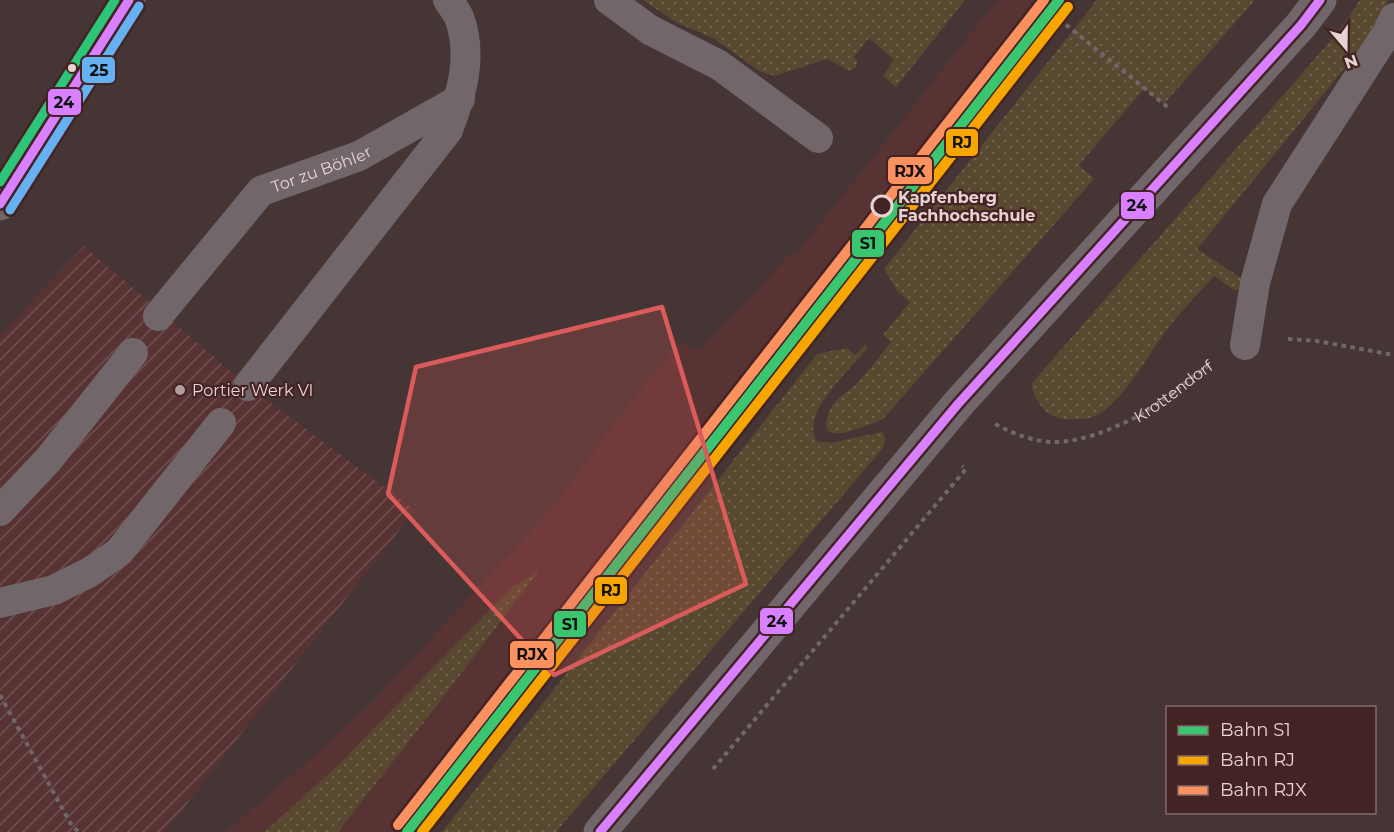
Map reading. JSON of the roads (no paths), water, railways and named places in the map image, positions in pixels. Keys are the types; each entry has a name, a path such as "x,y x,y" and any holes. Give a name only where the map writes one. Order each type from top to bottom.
{"street":[{"path":"0,204 129,0"},
{"path":"600,832 958,404 1301,25 1320,0"}],"lane":[{"path":"248,386 448,130 460,99 466,69 465,43 460,18 448,0"},
{"path":"609,0 650,30 719,64 818,138"},
{"path":"1245,345 1255,283 1276,204 1387,33 1394,18"},
{"name":"Tor zu Böhler","path":"158,316 261,191 359,156 460,99"},
{"path":"0,511 48,460 133,352"},
{"path":"0,603 54,591 90,572 119,552 221,423"}],"rail line":[{"name":"RJX","path":"398,825 1044,0"},
{"name":"S1","path":"407,832 1059,0"},
{"name":"RJ","path":"422,832 1068,7"}],"place":[{"name":"Kapfenberg Fachhochschule","path":"882,206"},
{"name":"Portier Werk VI","path":"180,390"}]}
